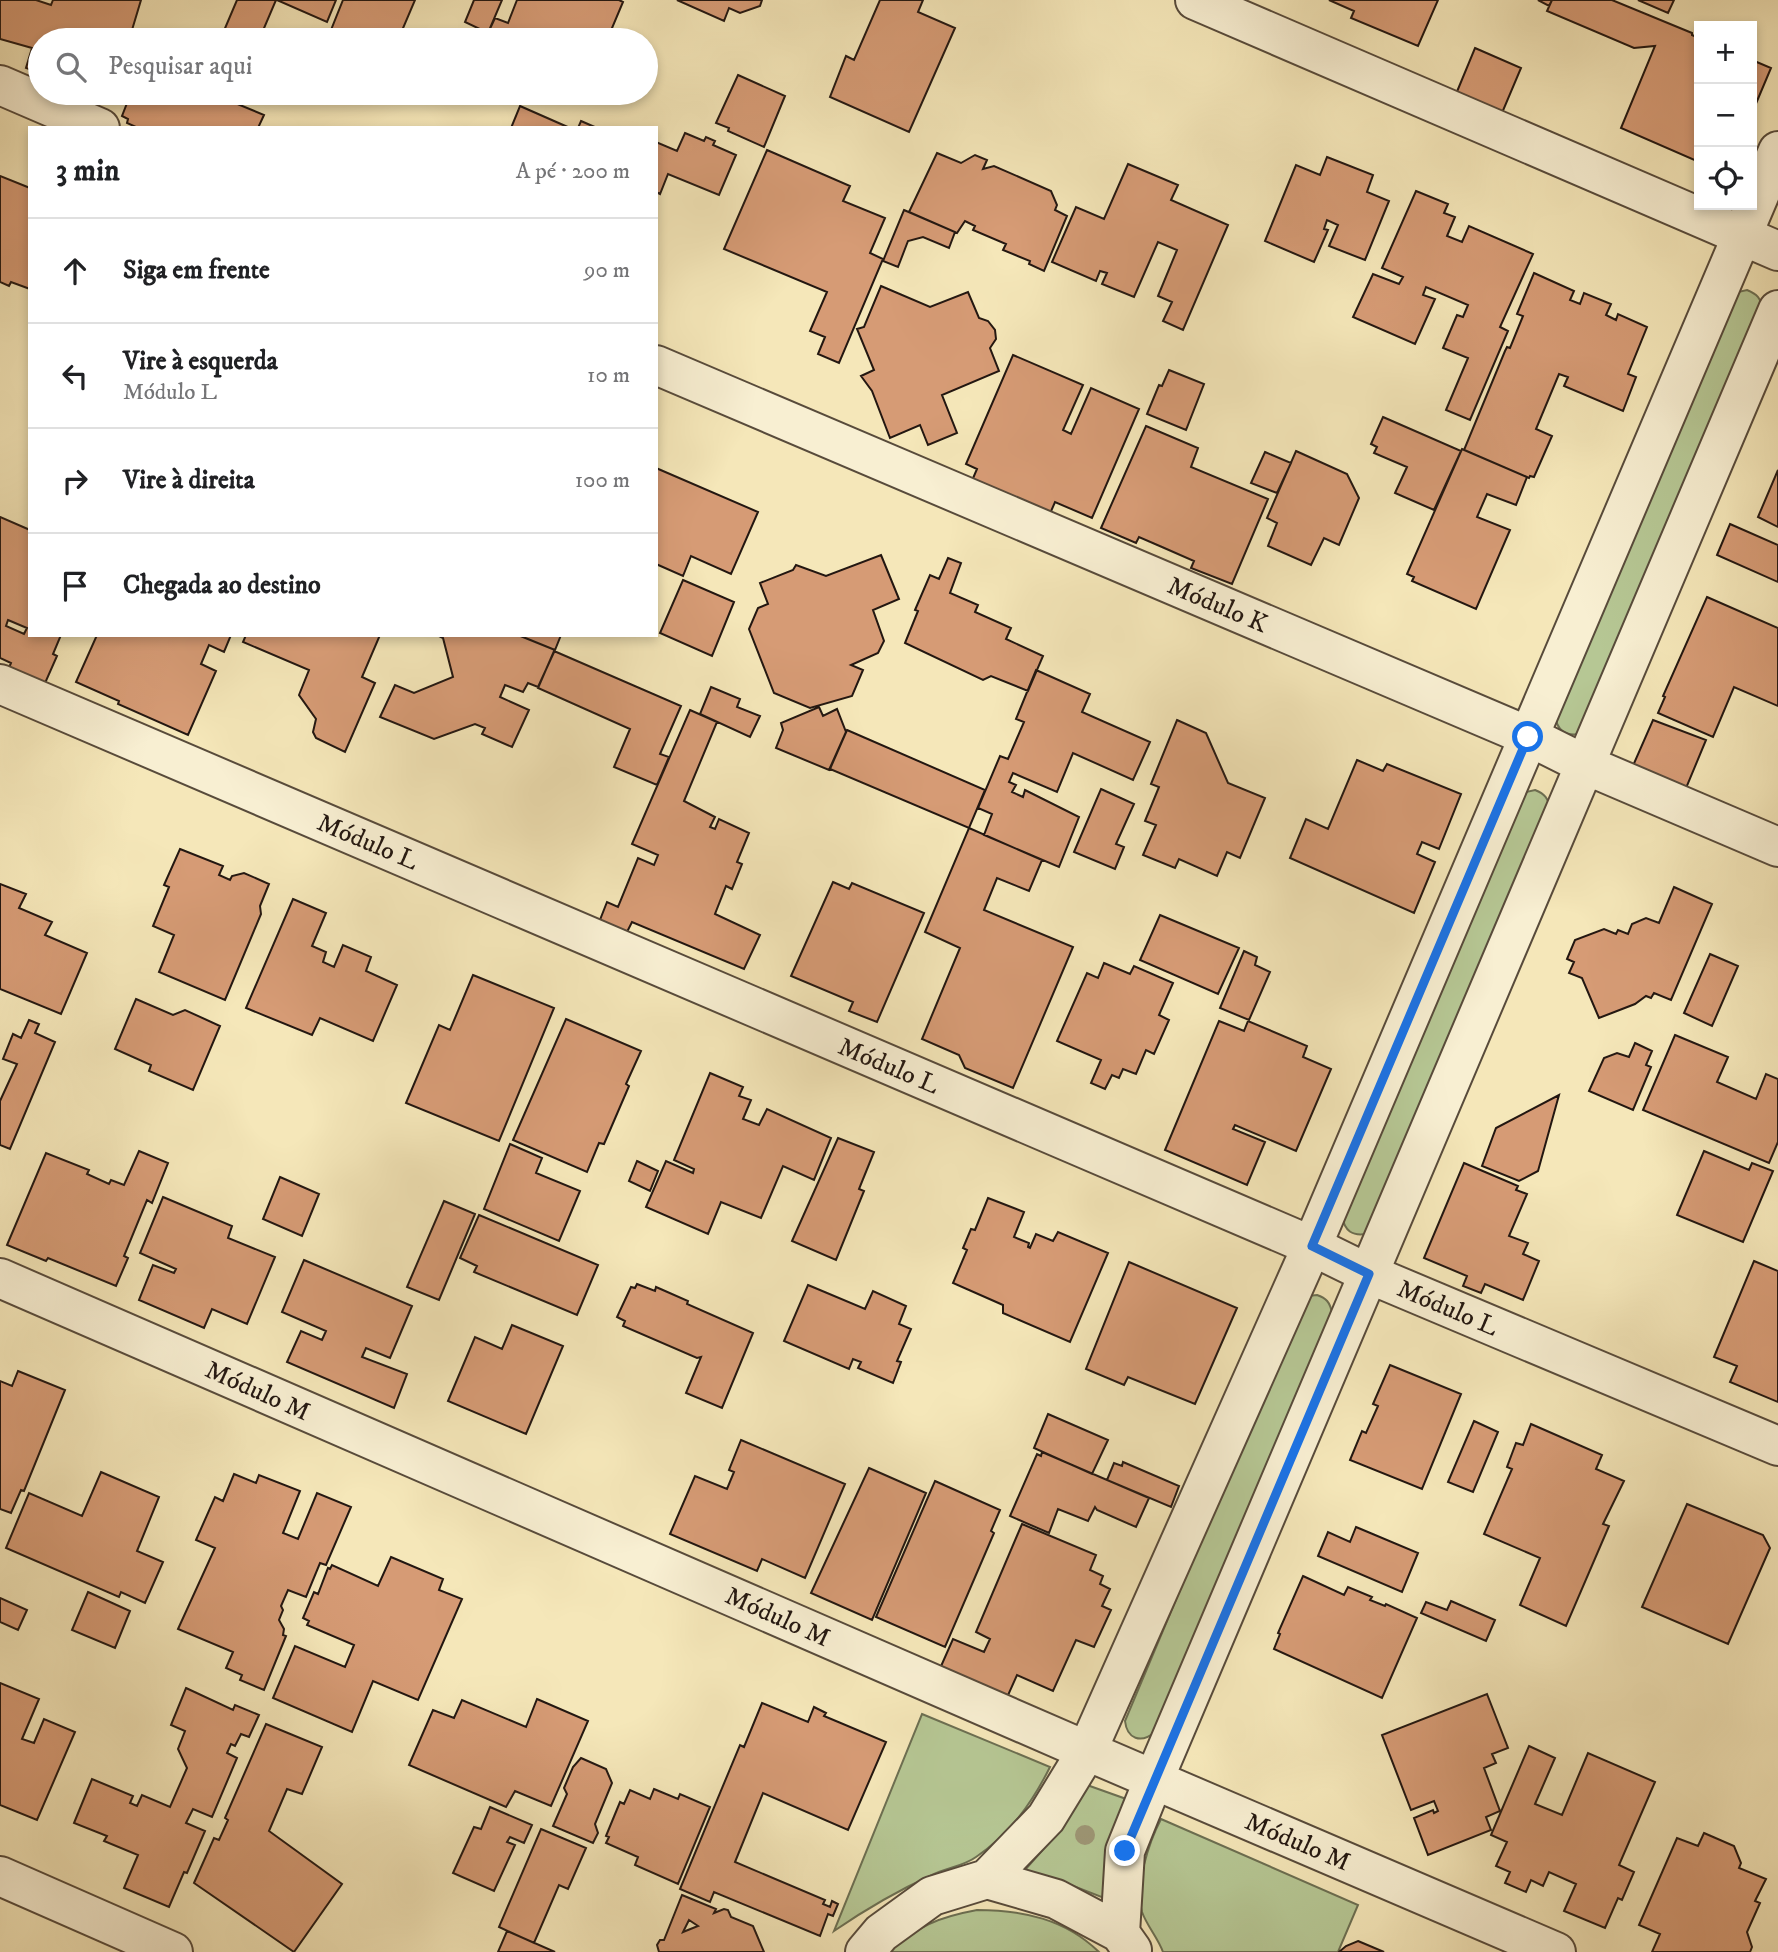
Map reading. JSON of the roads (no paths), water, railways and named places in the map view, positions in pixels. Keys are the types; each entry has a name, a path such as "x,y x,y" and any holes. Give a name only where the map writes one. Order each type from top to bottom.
{"street":[{"path":"1195,0 1241,9 1778,251"},
{"path":"0,85 28,97"},
{"path":"47,105 95,126"},
{"path":"865,1952 881,1933 932,1896 987,1879 1046,1818 1087,1751 1312,1246 1778,151"},
{"path":"1127,1942 1125,1851 1778,310"},
{"name":"Módulo K","path":"658,366 1528,737 1778,848"},
{"name":"Módulo L","path":"0,684 1312,1246 1369,1274 1778,1446"},
{"name":"Módulo M","path":"0,1278 1556,1952"},
{"path":"0,1876 173,1952"},
{"path":"987,1879 1056,1899 1127,1942"}]}
